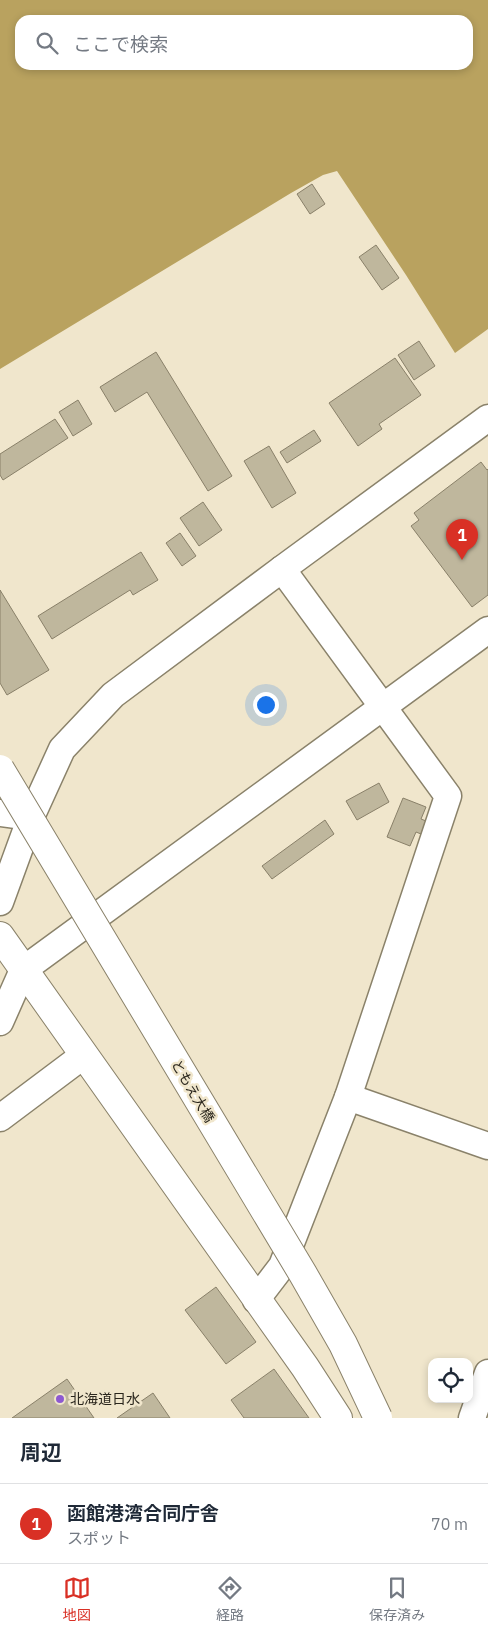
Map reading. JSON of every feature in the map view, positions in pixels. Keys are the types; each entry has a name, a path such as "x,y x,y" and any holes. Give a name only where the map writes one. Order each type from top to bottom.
{"street":[{"path":"0,902 32,816 62,749 113,695 488,418"},
{"path":"256,1300 282,1266 348,1097 448,796 282,569"},
{"path":"0,1022 23,970 488,630"},
{"name":"ともえ大橋","path":"0,769 303,1274 343,1344 378,1418"},
{"path":"0,813 32,816"},
{"path":"0,936 305,1367 338,1418"},
{"path":"0,1118 84,1055"},
{"path":"348,1097 488,1146"},
{"path":"472,1418 488,1373"}],"shaded area":[{"path":"0,0 488,0 488,329 455,353 337,171 323,175 0,369"}],"building":[{"path":"312,184 325,204 310,214 297,194"},
{"path":"376,245 399,278 382,290 359,257"},
{"path":"419,341 435,366 414,380 398,355"},
{"path":"156,352 232,476 208,491 147,392 115,412 100,387"},
{"path":"395,358 421,395 379,424 382,429 358,446 329,403"},
{"path":"78,400 92,424 73,436 59,412"},
{"path":"55,419 68,438 3,480 0,475 0,454"},
{"path":"314,430 321,441 287,463 280,452"},
{"path":"269,446 296,493 272,508 244,461"},
{"path":"481,462 488,469 488,595 472,607 411,526 419,520 414,513"},
{"path":"203,502 222,530 199,546 180,518"},
{"path":"180,533 196,556 182,566 166,543"},
{"path":"141,552 158,580 133,595 130,590 52,639 38,616"},
{"path":"0,590 49,670 7,695 0,683"},
{"path":"379,783 389,802 357,820 346,801"},
{"path":"403,798 426,807 421,819 426,821 421,834 416,832 410,846 387,837"},
{"path":"325,820 334,834 272,879 262,866"},
{"path":"216,1287 256,1342 226,1364 185,1310"},
{"path":"274,1369 309,1418 244,1418 231,1400"},
{"name":"北海道日水","path":"67,1379 94,1418 12,1418"},
{"path":"153,1393 170,1418 117,1418"}],"place":[{"name":"函館港湾合同庁舎","path":"462,560"},
{"name":"北海道日水","path":"60,1399"}]}
